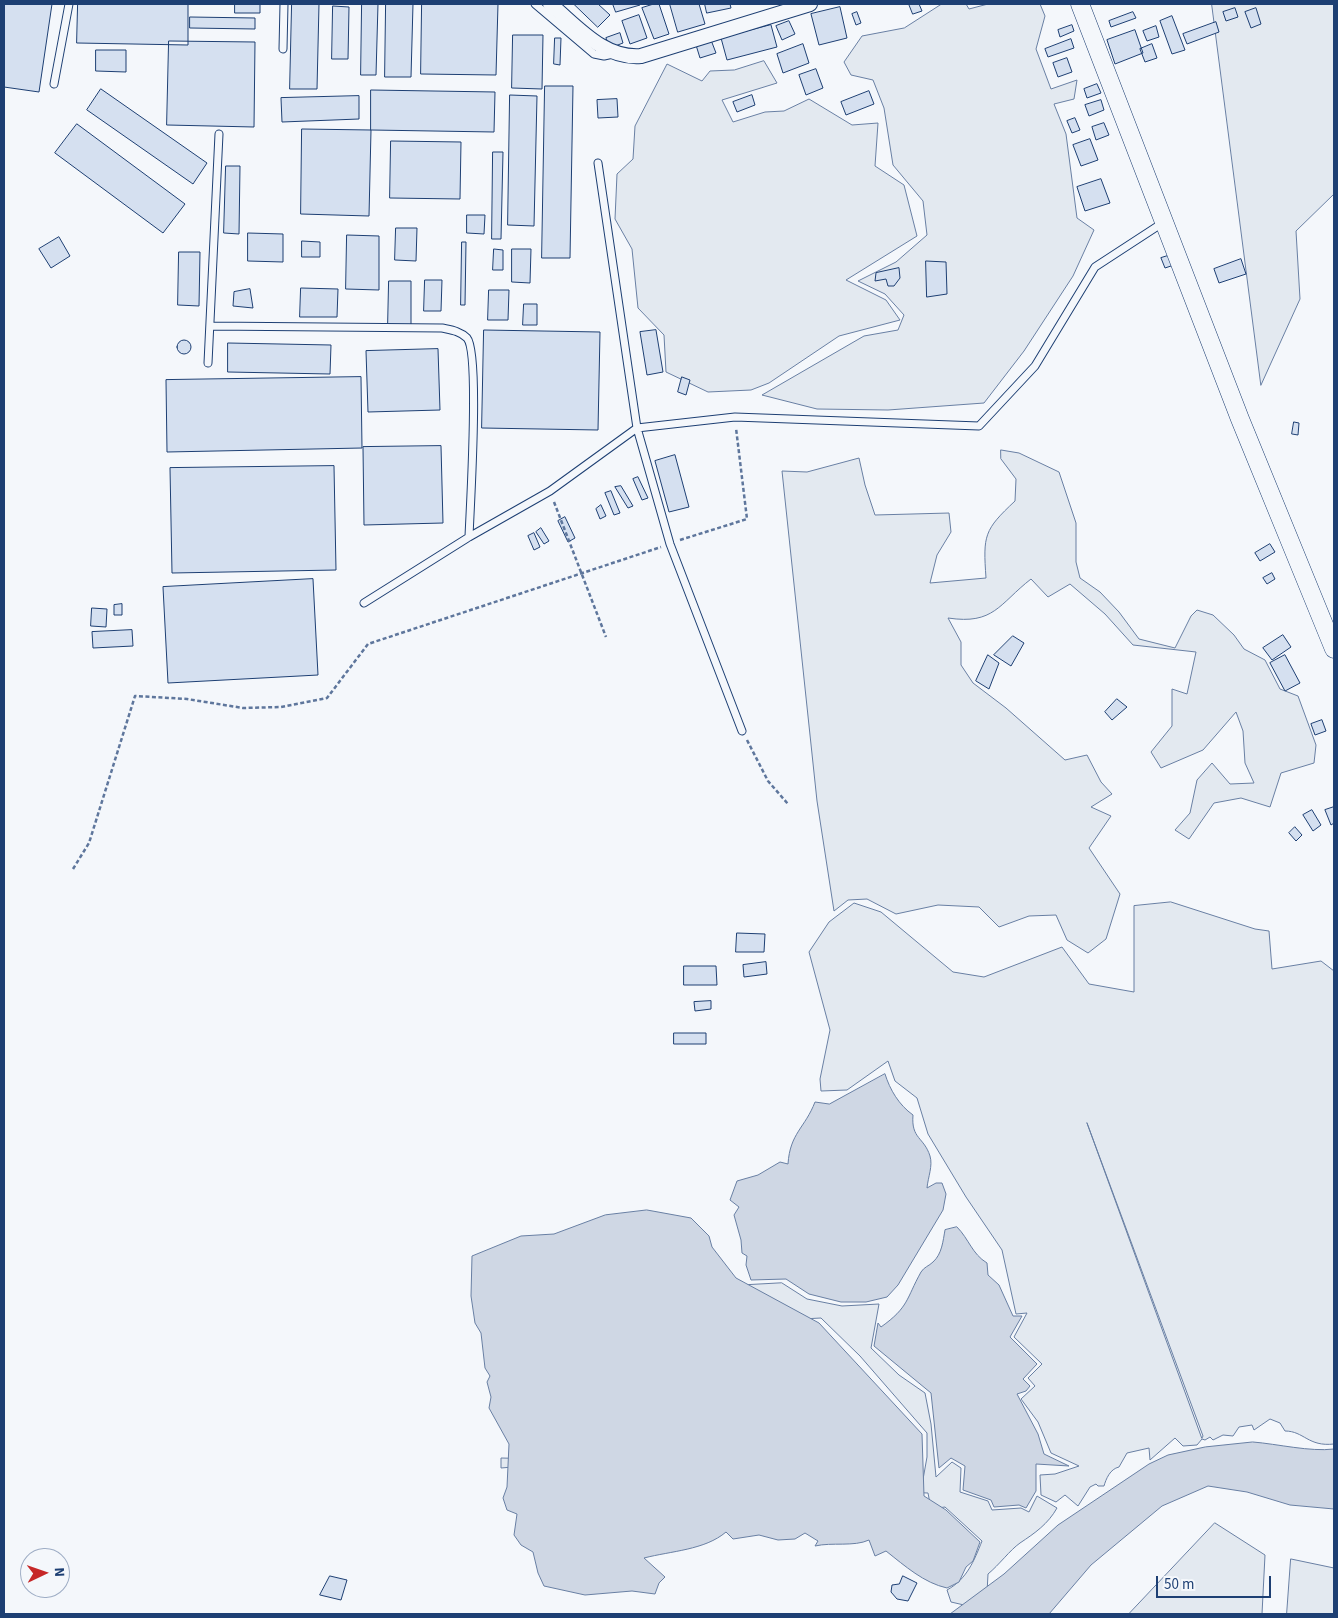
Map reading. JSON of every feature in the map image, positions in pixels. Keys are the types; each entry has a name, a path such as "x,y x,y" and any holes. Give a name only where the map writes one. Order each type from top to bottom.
{"street":[{"path":"550,4 607,51 630,57 641,56 810,4"},
{"path":"1080,4 1240,419 1334,649"}],"lane":[{"path":"54,84 70,4"},
{"path":"283,49 284,4"},
{"path":"535,4 594,54 604,56 613,54"},
{"path":"208,363 219,134"},
{"path":"598,162 637,428 670,544 742,731"},
{"path":"364,604 469,537 550,491 637,428 734,417 978,426 1034,366 1095,267 1165,221"},
{"path":"210,326 442,328 457,331 467,339 472,350 473,422 469,537"}],"path":[{"path":"73,869 89,843 135,696 187,699 243,708 281,707 327,698 368,644 747,519 734,417"},
{"path":"550,491 606,637"},
{"path":"742,731 768,781 788,804"}],"shaded area":[{"path":"942,4 966,4 969,9 988,4 1040,4 1045,16 1036,49 1051,89 1077,80 1074,99 1054,104 1066,134 1077,218 1094,230 1073,276 1024,351 984,403 888,410 817,409 762,395 864,336 898,330 904,315 885,294 858,281 896,262 927,235 923,201 893,165 884,108 873,80 851,75 844,62 862,36 904,28"},
{"path":"1212,4 1334,4 1334,194 1296,231 1300,299 1261,385"},
{"path":"764,61 777,83 722,100 733,122 765,112 784,111 809,99 852,125 878,123 875,166 904,185 917,236 846,280 886,300 900,320 839,336 769,383 751,390 708,392 666,372 664,335 638,308 632,249 615,219 617,174 633,159 635,126 667,64 702,81 710,71 734,70"},
{"path":"1001,450 1019,453 1059,472 1076,523 1076,562 1080,578 1100,592 1119,612 1139,639 1175,648 1191,616 1197,610 1213,615 1234,635 1244,649 1265,660 1280,689 1298,696 1316,745 1314,763 1281,773 1270,807 1241,798 1214,803 1189,839 1175,830 1190,813 1197,780 1212,763 1230,784 1254,783 1245,763 1243,731 1236,712 1203,750 1161,768 1151,752 1172,726 1172,689 1187,694 1196,652 1133,645 1105,614 1070,584 1048,597 1031,579 1003,604 986,615 976,618 948,618 961,642 961,665 973,683 1006,708 1065,760 1087,755 1101,782 1112,794 1091,807 1111,816 1089,848 1120,894 1106,939 1088,953 1067,940 1056,915 1029,916 999,927 979,907 938,905 896,914 867,899 848,900 834,911 817,801 782,471 807,472 859,458 865,485 875,515 949,513 951,532 937,555 930,583 986,578 985,552 988,534 997,519 1015,501 1016,479 1001,459"},
{"path":"1171,902 1255,929 1269,931 1272,969 1321,961 1334,971 1334,1444 1318,1443 1297,1433 1285,1431 1280,1423 1270,1419 1254,1430 1252,1425 1239,1427 1233,1436 1223,1435 1213,1440 1210,1437 1205,1440 1202,1439 1197,1445 1183,1446 1175,1438 1150,1460 1149,1448 1127,1453 1119,1467 1109,1475 1104,1486 1096,1484 1090,1487 1078,1506 1065,1495 1056,1502 1041,1495 1040,1475 1055,1474 1079,1466 1051,1453 1038,1422 1021,1399 1035,1386 1028,1378 1042,1364 1014,1337 1027,1313 1016,1314 1002,1250 966,1197 928,1134 917,1098 895,1081 888,1061 847,1090 821,1091 820,1079 830,1030 809,952 829,922 854,903 881,912 953,972 984,977 1062,947 1089,984 1134,992 1134,906","holes":["1087,1123 1203,1436 1202,1438"]},
{"path":"885,1074 896,1097 903,1107 913,1115 916,1134 925,1145 930,1156 931,1168 927,1188 936,1183 942,1183 946,1194 943,1210 898,1285 887,1297 866,1302 841,1302 809,1294 786,1279 751,1280 746,1265 747,1256 742,1253 741,1240 734,1215 739,1207 730,1200 737,1181 758,1175 780,1162 788,1164 789,1154 795,1138 815,1102 829,1104"},
{"path":"647,1210 691,1218 709,1236 712,1247 736,1278 819,1323 922,1434 924,1496 946,1510 980,1542 973,1561 966,1567 959,1582 947,1588 930,1582 886,1551 875,1556 869,1540 857,1543 815,1546 818,1541 805,1533 795,1539 778,1540 759,1535 733,1539 726,1532 708,1543 644,1558 665,1577 659,1583 655,1594 632,1591 585,1595 544,1586 538,1573 533,1552 521,1545 514,1535 517,1514 507,1510 503,1498 507,1487 509,1444 489,1408 491,1397 487,1382 490,1376 485,1368 481,1333 475,1323 471,1296 472,1256 521,1236 554,1234 605,1215"},
{"path":"957,1227 974,1251 987,1263 988,1275 999,1285 1013,1316 1022,1316 1010,1337 1037,1364 1023,1379 1030,1386 1026,1391 1017,1394 1038,1434 1044,1454 1069,1466 1036,1464 1036,1491 1026,1508 1019,1505 994,1507 991,1500 963,1490 965,1466 951,1458 939,1468 931,1393 874,1346 878,1323 881,1327 902,1308 921,1272 938,1255 942,1247 945,1230"},
{"path":"782,1283 807,1299 842,1306 879,1304 871,1348 899,1375 925,1393 931,1424 936,1477 952,1462 961,1468 960,1492 988,1501 992,1510 1021,1508 1029,1512 1037,1496 1057,1508 1036,1532 1016,1546 988,1574 987,1593 964,1605 951,1602 947,1590 965,1575 982,1541 945,1507 931,1509 928,1493 844,1490 513,1467 501,1468 501,1458 542,1459 922,1485 927,1457 927,1433 860,1356 821,1318 802,1319 745,1285"},
{"path":"1253,1442 1304,1449 1334,1449 1334,1509 1290,1505 1247,1492 1208,1486 1162,1506 1091,1565 1049,1614 950,1614 1004,1574 1058,1525 1149,1464 1168,1455 1205,1447"},
{"path":"1215,1523 1265,1555 1262,1614 1129,1614"},
{"path":"1291,1559 1334,1568 1334,1614 1287,1614"}],"building":[{"path":"4,4 52,4 39,92 4,87"},
{"path":"78,4 188,4 188,45 77,43"},
{"path":"235,4 260,4 260,13 235,13"},
{"path":"292,4 319,4 317,89 290,89"},
{"path":"362,4 378,4 376,75 361,75"},
{"path":"386,4 413,4 411,77 385,77"},
{"path":"422,4 498,4 496,75 421,74"},
{"path":"574,4 598,4 610,15 598,27"},
{"path":"613,4 639,4 640,5 616,12"},
{"path":"659,4 669,34 654,39 642,8"},
{"path":"670,4 699,4 705,24 678,32"},
{"path":"705,4 730,4 731,8 707,13"},
{"path":"909,4 919,4 922,11 913,14"},
{"path":"333,6 349,7 348,59 332,59"},
{"path":"840,7 847,38 819,45 811,14"},
{"path":"1235,8 1238,17 1226,21 1223,12"},
{"path":"1256,8 1261,24 1251,28 1245,12"},
{"path":"857,12 861,23 856,25 852,14"},
{"path":"1133,12 1136,18 1111,27 1109,21"},
{"path":"639,15 647,38 630,44 622,21"},
{"path":"1172,16 1185,50 1172,54 1160,21"},
{"path":"190,17 255,18 255,29 190,28"},
{"path":"789,21 795,34 782,40 776,26"},
{"path":"1216,22 1219,32 1187,44 1183,34"},
{"path":"771,25 777,47 727,60 721,38"},
{"path":"1072,25 1074,31 1060,37 1058,30"},
{"path":"1156,26 1159,37 1147,41 1143,31"},
{"path":"1135,30 1143,53 1115,64 1107,40"},
{"path":"620,33 623,43 610,48 606,38"},
{"path":"513,35 543,35 542,89 512,88"},
{"path":"555,38 561,38 560,65 554,64"},
{"path":"1071,39 1074,48 1048,57 1045,49"},
{"path":"711,40 716,53 700,58 696,45"},
{"path":"169,41 255,42 254,127 167,125"},
{"path":"803,44 809,63 783,73 777,54"},
{"path":"1152,44 1157,58 1145,62 1140,49"},
{"path":"96,50 126,50 126,72 96,71"},
{"path":"1067,58 1072,72 1058,77 1053,63"},
{"path":"816,69 823,88 806,95 799,75"},
{"path":"1097,84 1101,93 1087,98 1084,89"},
{"path":"545,86 573,86 570,258 542,258"},
{"path":"101,89 207,163 193,184 87,110"},
{"path":"371,90 495,92 494,132 371,130"},
{"path":"869,91 874,104 846,115 841,102"},
{"path":"510,95 537,96 534,226 508,225"},
{"path":"752,95 755,105 737,112 733,102"},
{"path":"359,96 359,119 282,122 281,98"},
{"path":"617,99 618,117 598,118 597,100"},
{"path":"1101,100 1104,110 1089,116 1085,105"},
{"path":"1075,118 1080,130 1072,133 1067,121"},
{"path":"1104,123 1109,135 1096,140 1092,127"},
{"path":"77,124 185,204 163,233 55,153"},
{"path":"302,129 371,130 369,216 301,214"},
{"path":"1090,139 1098,160 1081,166 1073,145"},
{"path":"391,141 461,142 460,199 390,198"},
{"path":"493,152 503,152 501,239 492,239"},
{"path":"226,166 240,166 239,234 224,233"},
{"path":"1101,179 1110,203 1085,211 1077,187"},
{"path":"467,215 485,215 484,234 467,233"},
{"path":"396,228 417,228 416,261 395,260"},
{"path":"248,233 283,234 283,262 248,261"},
{"path":"347,235 379,236 379,290 346,289"},
{"path":"59,237 70,256 51,268 39,249"},
{"path":"302,241 320,242 320,257 302,257"},
{"path":"462,242 466,242 465,305 461,305"},
{"path":"494,249 503,250 503,270 493,270"},
{"path":"512,249 531,249 530,283 512,282"},
{"path":"179,252 200,252 199,306 178,305"},
{"path":"1171,255 1174,265 1165,268 1161,258"},
{"path":"1241,259 1246,274 1219,283 1214,269"},
{"path":"926,261 946,262 947,294 927,297"},
{"path":"899,268 900,278 894,286 888,286 886,279 875,281 876,273"},
{"path":"425,280 442,280 441,311 424,311"},
{"path":"389,281 411,281 411,327 388,326"},
{"path":"301,288 338,289 337,317 300,317"},
{"path":"250,289 253,308 233,306 234,292"},
{"path":"489,290 509,290 508,320 488,320"},
{"path":"524,304 537,304 537,325 523,325"},
{"path":"484,330 600,332 598,430 482,428"},
{"path":"656,330 663,372 647,375 640,332"},
{"path":"184,340 189,342 191,347 189,352 184,354 179,352 177,347 179,342"},
{"path":"228,343 331,345 330,374 228,372"},
{"path":"438,349 440,410 368,412 366,351"},
{"path":"361,377 362,448 167,452 166,380"},
{"path":"682,377 690,380 686,395 678,392"},
{"path":"1294,422 1299,423 1298,435 1292,434"},
{"path":"441,446 443,523 364,525 363,447"},
{"path":"675,455 689,507 669,512 655,461"},
{"path":"334,466 336,570 172,573 170,468"},
{"path":"638,477 648,498 642,500 633,479"},
{"path":"621,486 633,506 628,508 615,487"},
{"path":"611,491 620,513 614,515 605,493"},
{"path":"601,505 606,516 600,519 596,509"},
{"path":"565,517 575,538 568,542 558,521"},
{"path":"541,528 549,541 544,544 536,532"},
{"path":"534,533 540,547 534,550 528,536"},
{"path":"1270,544 1275,552 1260,561 1255,553"},
{"path":"1272,573 1275,579 1267,584 1263,578"},
{"path":"313,579 318,675 168,683 163,587"},
{"path":"122,604 122,615 114,615 114,605"},
{"path":"92,608 107,609 106,627 91,626"},
{"path":"132,630 133,646 93,648 92,632"},
{"path":"1283,635 1291,647 1272,660 1263,648"},
{"path":"1013,636 1024,643 1011,666 994,655"},
{"path":"988,655 999,663 989,689 976,681"},
{"path":"1285,655 1300,683 1285,691 1270,663"},
{"path":"1117,699 1127,707 1112,720 1105,712"},
{"path":"1322,720 1326,731 1315,735 1311,724"},
{"path":"1334,807 1334,823 1331,825 1325,810"},
{"path":"1312,810 1321,825 1313,831 1303,815"},
{"path":"1295,827 1302,835 1296,841 1289,833"},
{"path":"737,933 765,934 764,952 736,952"},
{"path":"766,962 767,974 744,977 743,965"},
{"path":"684,966 716,966 717,985 684,985"},
{"path":"711,1001 711,1009 695,1011 694,1002"},
{"path":"674,1033 706,1033 706,1044 674,1044"},
{"path":"330,1576 347,1580 341,1600 320,1595"},
{"path":"903,1576 917,1583 908,1601 897,1599 891,1592 892,1585 899,1584"}]}
